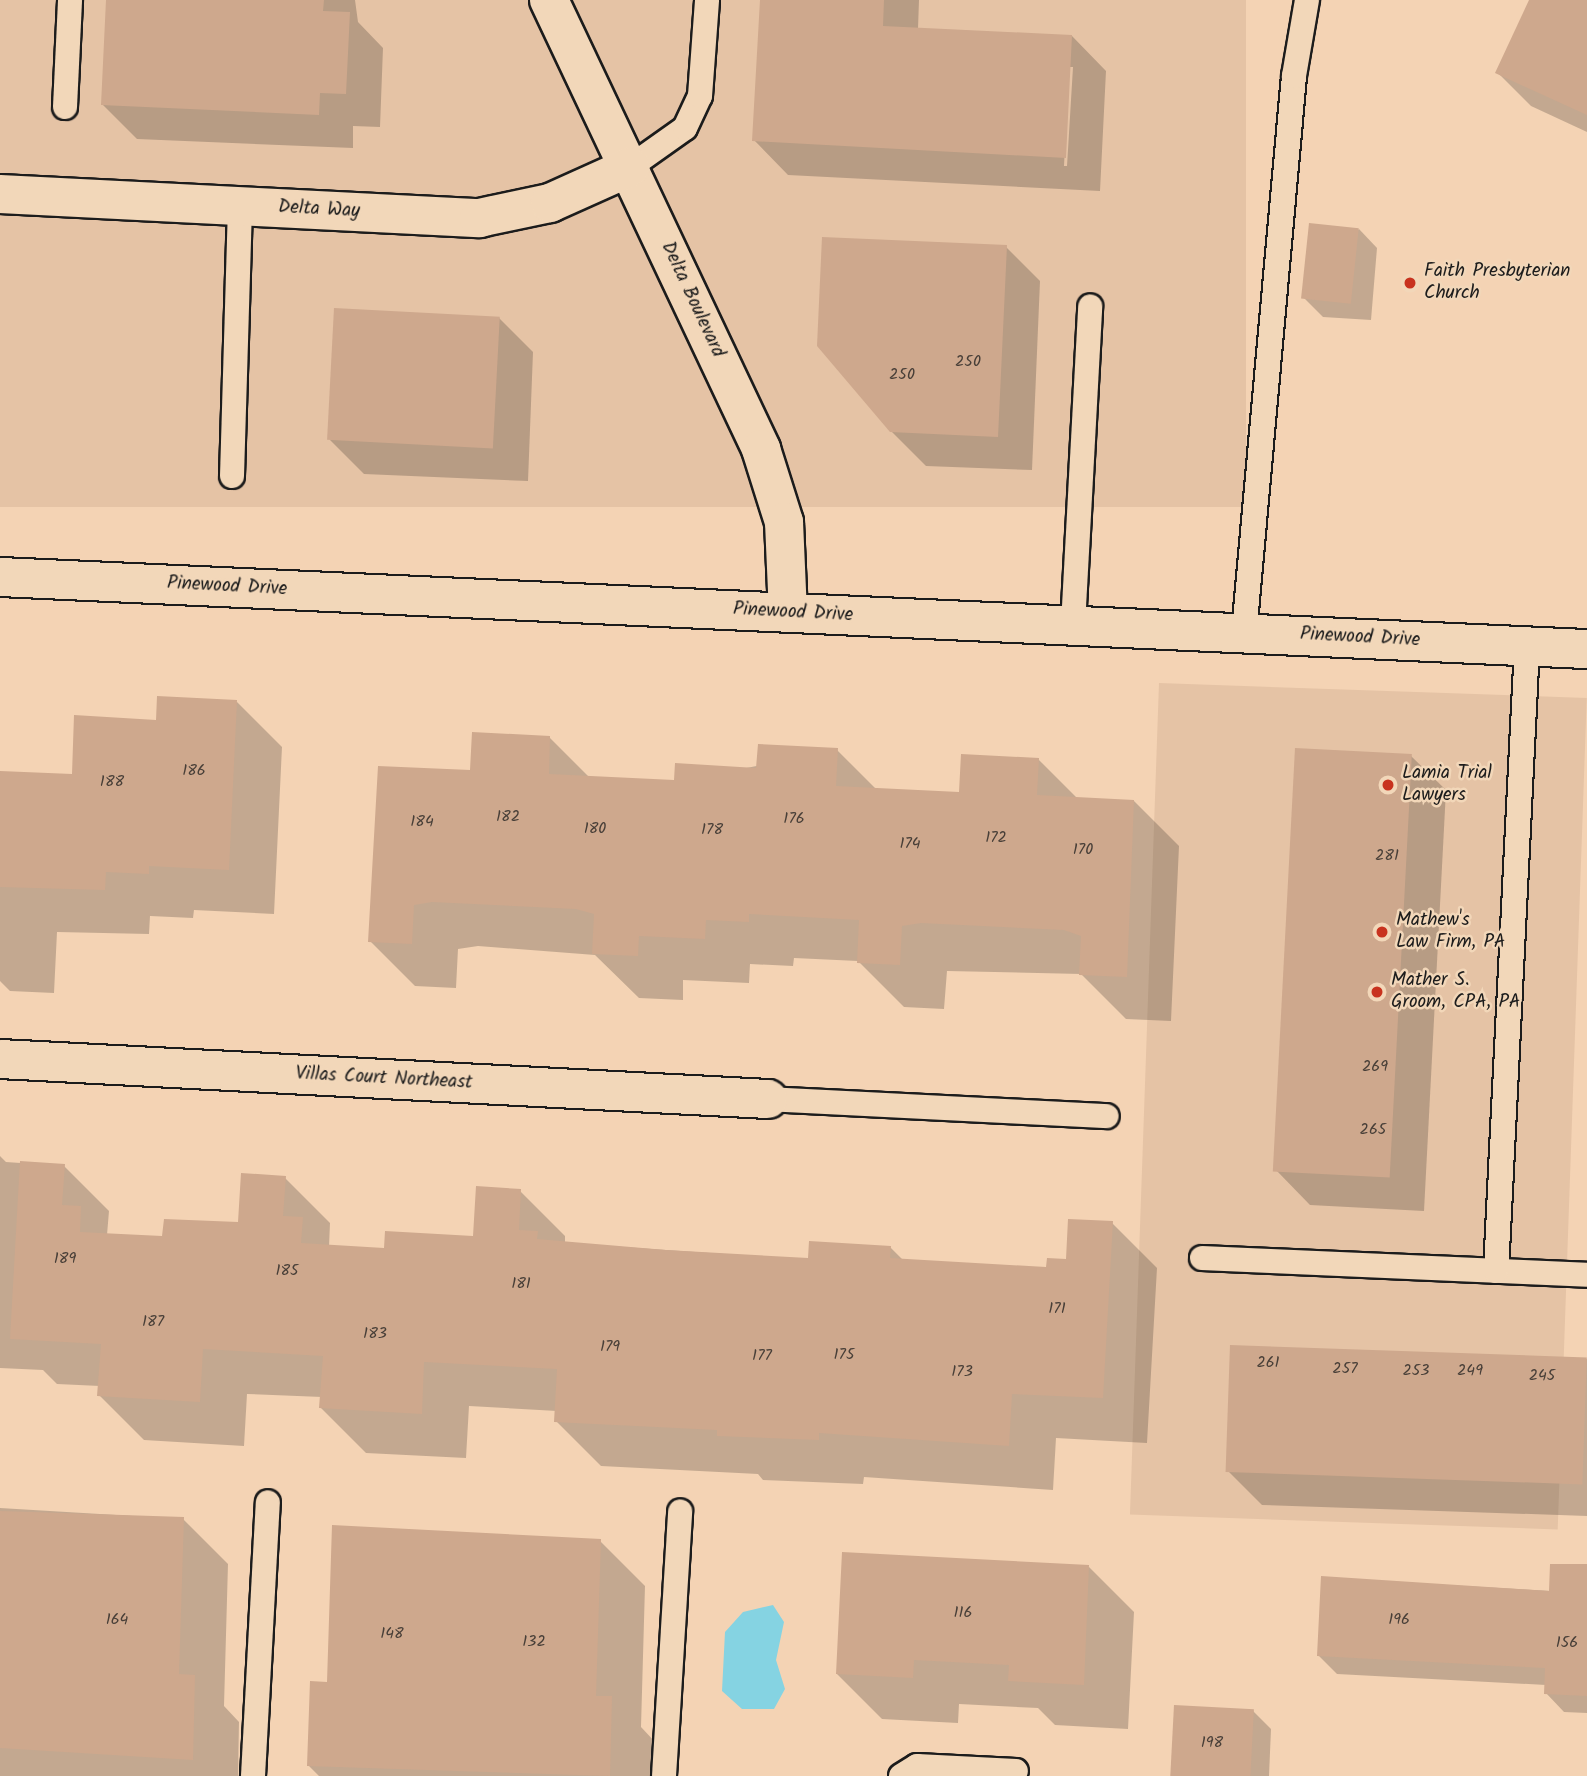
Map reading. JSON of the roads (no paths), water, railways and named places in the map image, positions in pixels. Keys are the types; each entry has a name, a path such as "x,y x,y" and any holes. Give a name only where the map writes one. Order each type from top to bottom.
{"street":[{"name":"Delta Boulevard","path":"549,0 761,449 785,522 788,613"},
{"name":"Delta Way","path":"0,194 479,218 550,203 630,167"},
{"name":"Pinewood Drive","path":"0,576 1587,649"},
{"name":"Villas Court Northeast","path":"0,1059 768,1099"}],"lane":[{"path":"65,107 70,0"},
{"path":"630,167 685,128 700,96 707,0"},
{"path":"1244,633 1307,0"},
{"path":"232,476 240,206"},
{"path":"1073,625 1090,306"},
{"path":"1496,1271 1527,646"},
{"path":"768,1099 1107,1116"},
{"path":"1202,1258 1587,1275"},
{"path":"253,1776 268,1502"},
{"path":"664,1776 680,1511"},
{"path":"901,1776 917,1766 1016,1771"}],"water":[{"path":"773,1605 784,1622 776,1660 785,1689 774,1709 742,1709 722,1691 725,1632 743,1612"}],"place":[{"name":"Faith Presbyterian Church","path":"1410,283"},
{"name":"Lamia Trial Lawyers","path":"1388,785"},
{"name":"Mathew's Law Firm, PA","path":"1382,932"},
{"name":"Mather S. Groom, CPA, PA","path":"1377,992"}]}
